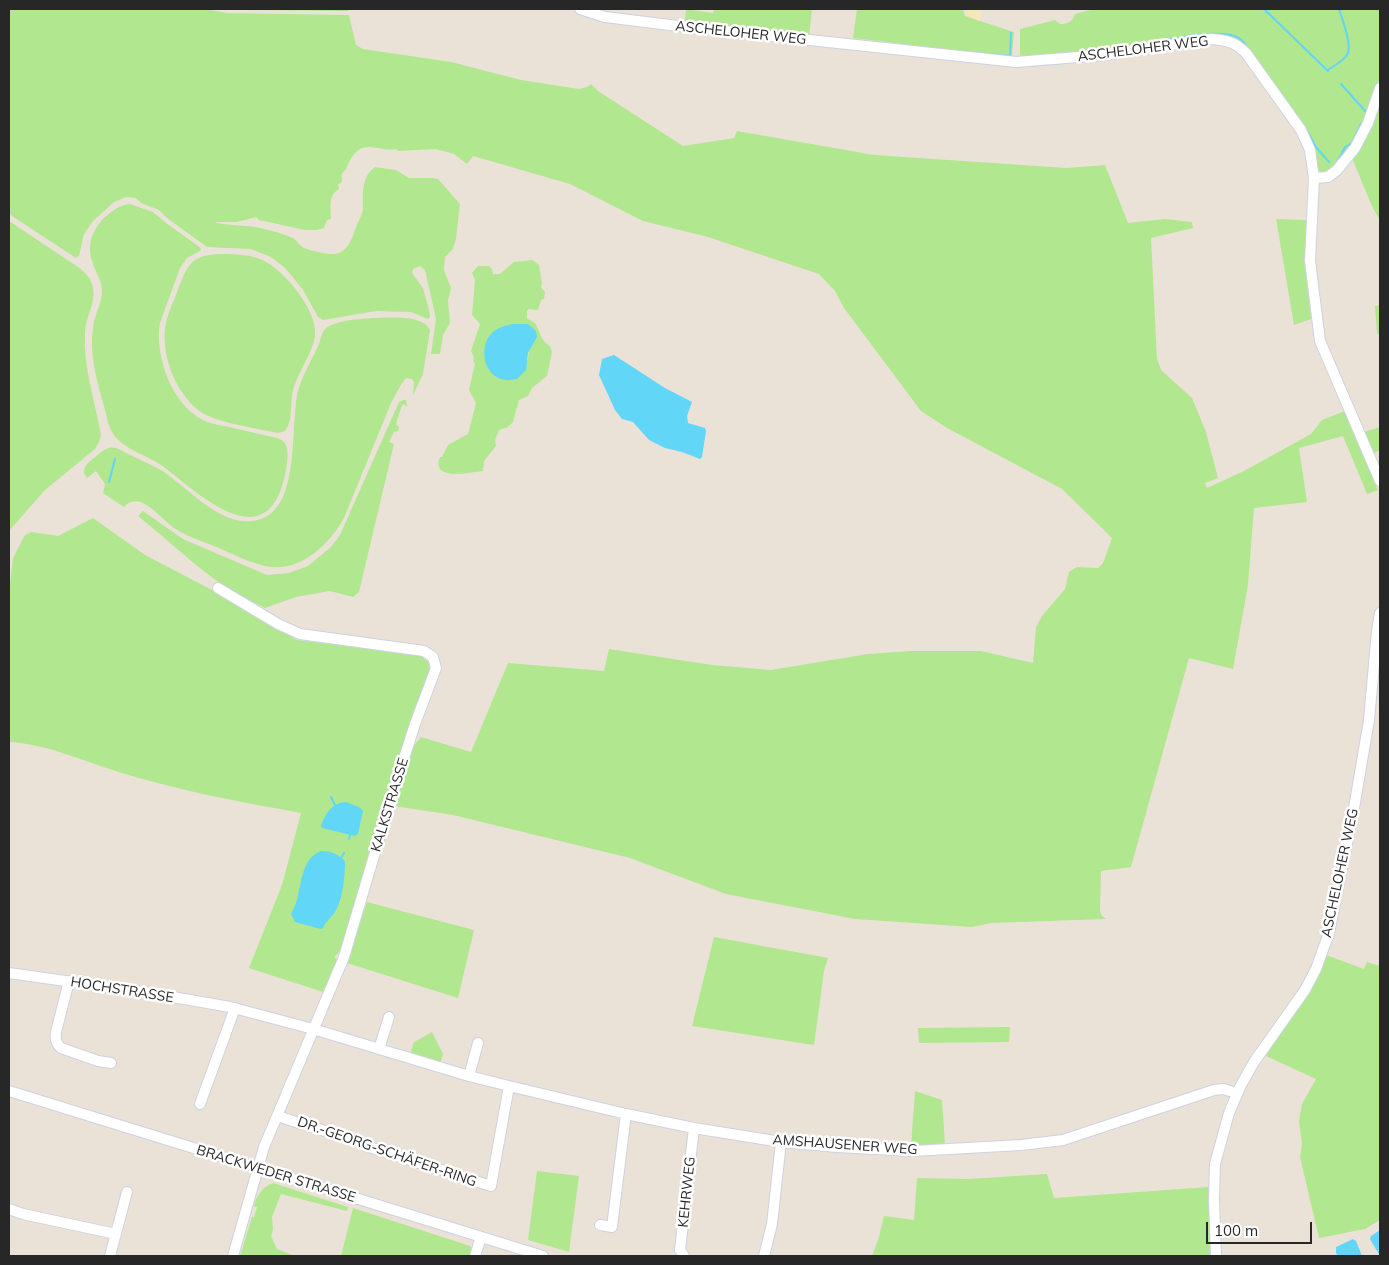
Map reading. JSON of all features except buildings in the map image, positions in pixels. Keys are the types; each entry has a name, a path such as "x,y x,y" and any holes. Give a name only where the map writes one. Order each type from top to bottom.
{"street":[{"name":"ASCHELOHER WEG","path":"580,9 605,17 1016,62 1102,55 1211,39 1228,40 1238,45 1246,53 1301,130 1310,150 1314,178 1310,261 1320,341 1380,481"},
{"path":"1314,178 1328,177 1337,170 1355,148 1368,124 1380,88"},
{"name":"KALKSTRASSE","path":"218,588 278,624 300,634 424,651 429,653 435,662 436,668 415,724 393,793 344,957 264,1148 233,1256"},
{"name":"ASCHELOHER WEG","path":"1216,1256 1214,1216 1215,1164 1222,1136 1237,1093 1254,1062 1305,990 1316,969 1329,933 1368,728 1376,631 1380,613"},
{"name":"HOCHSTRASSE","path":"9,973 234,1008 313,1029"},
{"path":"69,981 56,1032 55,1039 57,1044 62,1048 98,1061 111,1063"},
{"path":"200,1104 234,1008"},
{"path":"379,1049 389,1016"},
{"path":"313,1029 468,1076 510,1086"},
{"path":"468,1076 478,1043"},
{"name":"AMSHAUSENER WEG","path":"510,1086 694,1128 781,1142 845,1148 913,1151 1021,1145 1063,1140 1214,1090 1223,1089 1237,1093"},
{"name":"DR.-GEORG-SCHÄFER-RING","path":"278,1116 491,1186 510,1086"},
{"name":"BRACKWEDER STRASSE","path":"9,1091 543,1256"},
{"path":"600,1225 612,1227 626,1114"},
{"name":"KEHRWEG","path":"684,1256 680,1250 694,1128"},
{"path":"764,1256 772,1224 781,1142"},
{"path":"110,1256 127,1192"},
{"path":"9,1209 23,1214 116,1234"},
{"path":"475,1256 481,1238"}],"green space":[{"path":"9,9 205,9 227,13 349,15 356,45 363,49 451,62 521,80 579,89 591,84 598,91 683,146 734,138 737,131 874,155 1067,168 1105,165 1128,223 1165,219 1192,222 1193,228 1151,238 1157,359 1161,370 1192,398 1206,432 1218,478 1205,483 1207,488 1244,471 1311,434 1322,420 1345,411 1378,490 1367,494 1343,436 1299,448 1307,502 1254,508 1248,585 1233,669 1189,658 1131,867 1101,871 1100,911 1106,919 991,923 972,927 855,919 726,894 630,858 453,815 394,806 412,748 421,737 471,752 508,663 604,671 609,649 712,665 771,670 868,654 911,651 981,651 1033,663 1036,627 1042,616 1065,589 1069,572 1077,567 1098,568 1103,563 1112,538 1062,489 947,428 921,411 844,308 835,291 819,274 708,237 643,221 570,184 473,156 467,164 454,154 436,149 398,151 396,149 364,147 354,154 347,168 342,173 342,182 338,184 339,189 332,198 331,219 327,220 324,228 305,230 259,220 256,217 237,222 214,222 252,226 271,231 293,238 306,249 333,254 343,251 350,243 363,209 365,181 370,171 375,167 396,170 409,178 438,179 460,204 456,239 453,249 445,257 444,270 451,288 448,301 450,323 443,335 440,354 431,354 436,319 425,270 420,266 413,269 412,273 423,288 429,310 430,317 428,319 411,312 376,311 323,320 318,317 303,290 292,276 271,257 251,249 207,247 159,210 141,203 136,198 126,197 114,202 93,221 84,234 79,256 75,258 12,216 9,212"},
{"path":"235,9 348,9 348,11 237,10"},
{"path":"686,9 713,13 714,9 812,9 809,37 685,23"},
{"path":"857,9 963,9 965,16 1014,32 1012,55 1010,57 853,38"},
{"path":"1094,9 1380,9 1380,76 1365,123 1335,169 1326,174 1321,173 1318,169 1313,149 1250,50 1240,41 1229,36 1211,35 1103,52 1024,58 1020,55 1020,29 1055,20 1060,24 1065,24 1073,19 1075,14"},
{"path":"1380,101 1380,221 1352,158"},
{"path":"130,204 153,212 201,248 200,251 187,258 180,268 160,323 160,350 163,364 174,391 192,413 209,422 277,438 285,444 288,457 284,481 276,500 264,513 250,517 235,514 218,507 161,465 125,446 110,428 96,377 93,358 93,328 102,291 101,282 90,255 90,242 95,230 104,218 119,207"},
{"path":"1276,219 1306,220 1305,262 1311,319 1294,325"},
{"path":"9,221 78,267 90,279 94,294 85,327 85,346 101,435 95,449 45,490 9,531"},
{"path":"218,254 250,256 269,264 289,281 298,292 311,315 315,327 315,337 294,387 290,421 285,431 278,433 207,416 184,396 172,374 168,363 165,339 165,328 170,309 190,264 201,257"},
{"path":"532,260 539,265 541,287 545,292 544,299 541,300 538,310 529,309 527,311 527,319 535,324 542,339 550,346 552,352 547,376 532,388 528,396 519,400 513,422 508,427 499,430 495,440 496,446 484,461 483,471 462,474 446,473 441,470 439,465 440,457 442,457 448,445 468,434 476,403 469,390 475,364 471,351 480,324 472,315 475,280 472,273 478,266 489,266 493,274 500,274 514,262","holes":["512,324 528,325 535,332 537,337 530,350 528,360 484,355 488,341"]},
{"path":"1380,305 1380,334 1377,334 1375,306"},
{"path":"373,318 413,319 426,325 430,330 423,374 413,395 414,382 412,379 406,378 402,383 391,403 344,518 338,528 321,547 301,561 290,566 265,566 190,537 170,525 150,507 141,502 131,502 124,507 103,493 105,484 96,471 87,478 84,473 85,466 90,461 105,450 114,448 161,470 204,503 228,517 240,521 252,521 268,515 279,504 287,487 291,467 298,391 325,329 341,322"},
{"path":"406,400 407,407 404,404 402,405 396,424 399,427 398,431 394,432 389,442 394,444 359,592 353,597 330,591 296,597 265,608 231,590 209,575 138,516 143,511 183,539 267,575 289,573 308,566 331,547 340,535 399,402"},
{"path":"1380,427 1380,450 1374,453 1364,432"},
{"path":"93,518 145,555 216,592 297,640 420,655 428,662 430,670 386,802 381,805 366,871 342,949 334,957 338,960 323,992 249,968 282,885 301,813 189,791 122,773 38,746 9,742 9,592 13,558 25,535 31,532 58,536"},
{"path":"367,902 474,930 458,998 347,963"},
{"path":"714,937 828,958 824,971 814,1045 692,1026"},
{"path":"1326,955 1364,969 1367,962 1380,966 1380,1220 1365,1229 1319,1238 1300,1157 1302,1144 1299,1121 1302,1104 1316,1079 1266,1056"},
{"path":"1010,1027 1009,1042 919,1043 918,1028"},
{"path":"432,1032 443,1054 440,1063 410,1054 414,1042"},
{"path":"915,1091 942,1100 945,1145 911,1145"},
{"path":"537,1171 579,1176 569,1252 528,1240"},
{"path":"1047,1174 1054,1198 1209,1187 1212,1256 872,1256 884,1216 914,1220 917,1178 968,1179"},
{"path":"273,1183 348,1207 347,1211 281,1194 272,1217 273,1230 271,1236 277,1249 295,1256 240,1256 257,1207 254,1206 257,1198 263,1189"},
{"path":"353,1208 470,1246 472,1250 471,1256 341,1256"}],"sand":[{"path":"968,9 983,9 979,21 966,15"}],"water":[{"path":"512,324 528,324 536,331 537,337 528,353 526,370 517,379 505,380 495,376 490,371 486,365 484,351 493,332"},
{"path":"614,355 665,388 692,402 687,416 688,423 705,428 706,431 702,457 700,459 665,448 649,440 633,422 622,419 615,410 599,375 602,359"},
{"path":"346,802 359,807 363,811 358,834 355,836 322,828 321,826 327,813 337,804"},
{"path":"321,851 334,853 345,861 342,894 338,907 321,929 295,922 291,914 297,900 304,870 310,859"},
{"path":"1380,1230 1380,1256 1370,1239 1371,1236"},
{"path":"1353,1239 1356,1241 1362,1256 1338,1256 1336,1247"}],"waterway":[{"path":"1264,9 1328,71"},
{"path":"1328,70 1343,59 1349,51 1339,9"},
{"path":"1010,56 1011,33"},
{"path":"1144,44 1193,35 1219,34 1239,38 1249,50"},
{"path":"976,53 1011,56"},
{"path":"1027,66 1062,63"},
{"path":"1341,84 1366,112"},
{"path":"1338,161 1345,147 1352,143 1361,124"},
{"path":"1306,129 1316,147 1329,162"},
{"path":"109,482 115,459"},
{"path":"331,797 335,805"},
{"path":"349,839 350,835"},
{"path":"341,858 344,853"}]}
